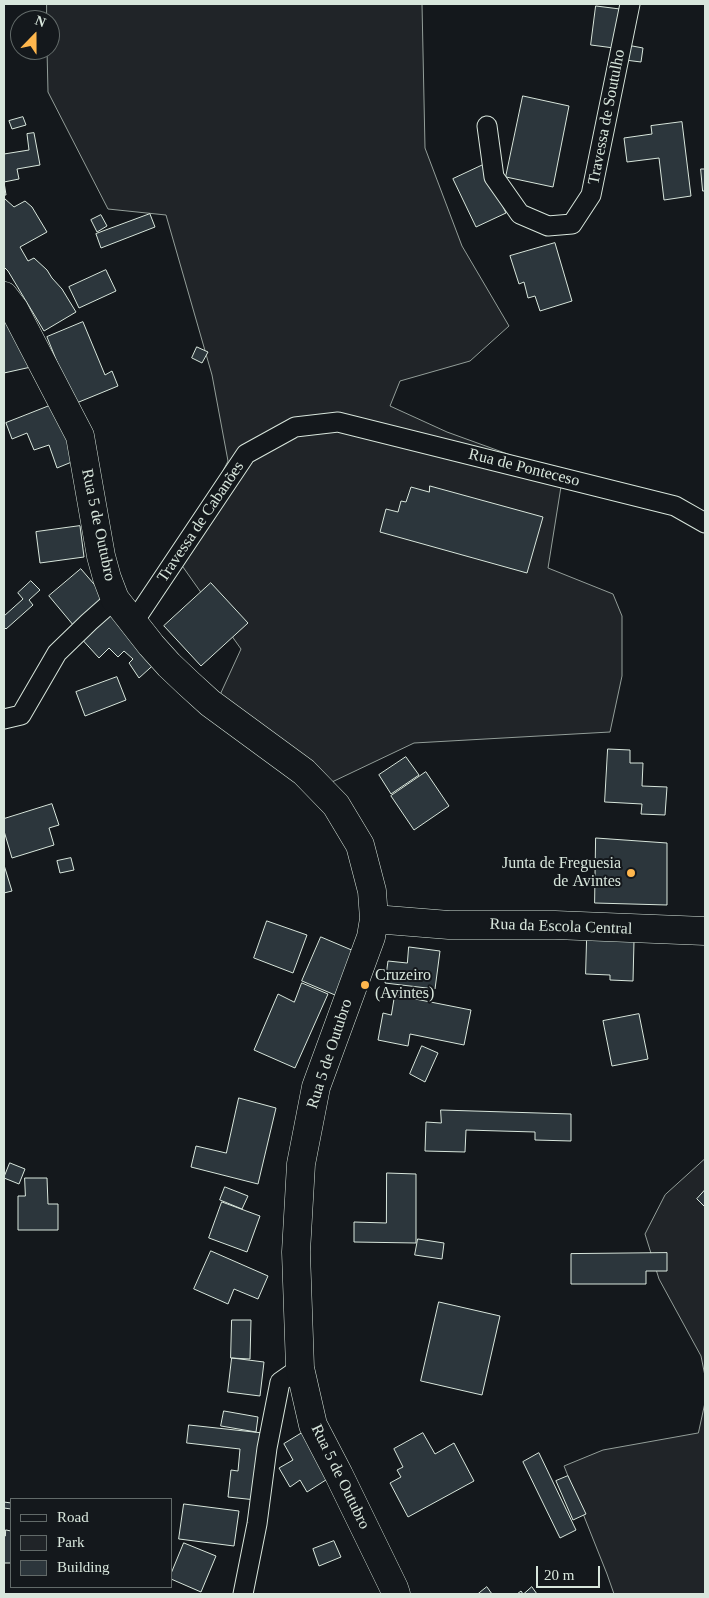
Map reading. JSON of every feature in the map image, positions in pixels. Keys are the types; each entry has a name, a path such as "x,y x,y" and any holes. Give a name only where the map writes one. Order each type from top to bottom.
{"street":[{"name":"Travessa de Soutulho","path":"487,126 494,177 520,214 548,226 572,224 591,195 630,4"},
{"name":"Rua 5 de Outubro","path":"4,296 14,309 80,436 100,556 115,599 169,665 188,683 210,703 304,772 336,804 360,845 372,891 374,919 371,937 316,1087 301,1164 296,1252 300,1368 313,1425 340,1475 396,1594"},
{"name":"Rua de Ponteceso","path":"338,422 675,506 705,523"},
{"name":"Travessa de Cabanões","path":"133,623 246,454 295,427 338,422"},
{"path":"4,719 20,715 57,653 115,599"},
{"path":"372,891 418,923"},
{"name":"Rua da Escola Central","path":"374,919 449,925 554,925 705,931"},
{"path":"243,1594 257,1524 280,1382 300,1368"}],"green space":[{"path":"47,4 422,4 425,148 462,246 509,326 470,361 400,381 390,406 447,432 563,474 548,568 613,594 622,616 622,676 610,732 414,743 332,782 219,697 241,649 178,560 228,461 212,375 166,215 108,209 48,92 47,60 60,60 60,10 47,10"},
{"path":"705,1159 705,1376 701,1356 659,1279 645,1234 665,1195"},
{"path":"705,1403 705,1594 614,1594 564,1466 603,1450 698,1433"}],"building":[{"path":"596,6 620,9 614,48 591,45"},
{"path":"627,45 643,48 641,62 625,60"},
{"path":"523,96 569,106 553,187 506,177"},
{"path":"23,117 26,125 12,129 9,121"},
{"path":"682,122 691,196 664,200 659,158 627,162 624,138 652,134 651,126"},
{"path":"34,133 40,165 17,169 19,179 4,182 4,154 29,150 27,134"},
{"path":"483,165 506,213 476,227 453,179"},
{"path":"701,169 705,169 705,191 703,191"},
{"path":"5,199 14,207 25,201 32,207 47,232 20,247 28,261 34,258 47,270 62,289 76,312 44,331 4,267"},
{"path":"150,214 155,227 101,248 96,234"},
{"path":"101,215 107,226 97,232 91,220"},
{"path":"555,243 572,301 540,311 535,296 528,298 524,282 519,284 510,256"},
{"path":"106,270 116,291 79,308 69,287"},
{"path":"28,316 40,365 4,373 4,322"},
{"path":"83,322 105,375 112,371 118,386 74,404 47,337"},
{"path":"197,347 208,352 202,363 192,358"},
{"path":"62,401 84,457 57,468 49,445 34,450 27,433 12,439 6,423"},
{"path":"430,486 543,517 527,573 380,532 386,509 398,512 401,501 406,502 411,487 429,492"},
{"path":"80,526 84,557 40,563 36,532"},
{"path":"81,569 106,598 74,626 49,596"},
{"path":"31,581 40,590 29,600 33,605 6,629 4,627 4,616 23,599 18,593"},
{"path":"211,583 248,623 201,666 164,626"},
{"path":"111,606 160,659 139,678 129,663 133,659 124,651 118,657 109,648 99,658 78,635"},
{"path":"117,677 126,700 85,716 76,692"},
{"path":"608,749 630,750 630,763 643,763 642,786 667,787 665,815 641,814 642,804 605,802"},
{"path":"406,757 419,775 391,794 379,775"},
{"path":"426,772 449,806 414,830 391,796"},
{"path":"52,804 59,825 49,828 54,845 12,858 4,831 4,819"},
{"name":"Junta de Freguesia de Avintes","path":"596,838 667,843 667,905 595,903"},
{"path":"71,858 74,870 60,873 57,861"},
{"path":"4,865 12,891 4,893"},
{"path":"267,921 307,935 293,973 254,958"},
{"path":"321,937 354,951 335,995 302,981"},
{"path":"587,939 634,941 633,981 610,980 610,975 586,974"},
{"path":"409,947 440,951 435,989 385,983 388,961 407,963"},
{"path":"302,983 328,994 295,1068 254,1050 278,994 294,1002"},
{"path":"395,995 471,1010 464,1045 410,1034 408,1046 378,1040 383,1013 391,1015"},
{"path":"639,1014 648,1059 612,1066 603,1021"},
{"path":"422,1046 438,1053 425,1082 410,1074"},
{"path":"239,1098 276,1108 258,1184 191,1167 196,1146 226,1153"},
{"path":"441,1110 571,1114 571,1141 535,1140 535,1132 466,1130 465,1152 425,1151 426,1122 441,1123"},
{"path":"10,1163 25,1169 19,1184 4,1178"},
{"path":"387,1173 416,1174 416,1243 354,1242 354,1222 386,1223"},
{"path":"25,1178 47,1178 48,1204 58,1204 58,1230 18,1230 18,1196 25,1196"},
{"path":"225,1187 248,1196 242,1209 220,1200"},
{"path":"705,1190 705,1207 697,1199"},
{"path":"222,1202 260,1216 247,1252 209,1238"},
{"path":"418,1239 444,1243 442,1259 415,1255"},
{"path":"211,1251 268,1276 258,1299 234,1289 228,1304 194,1289"},
{"path":"667,1253 667,1271 646,1271 646,1284 571,1284 571,1254"},
{"path":"439,1302 500,1316 482,1395 421,1381"},
{"path":"232,1320 251,1320 250,1359 231,1358"},
{"path":"232,1358 264,1362 260,1396 228,1392"},
{"path":"224,1411 258,1417 256,1432 221,1426"},
{"path":"189,1425 263,1433 256,1500 228,1497 231,1470 238,1471 240,1449 187,1443"},
{"path":"302,1433 329,1478 307,1492 300,1480 290,1487 279,1468 293,1460 284,1444"},
{"path":"423,1433 435,1454 454,1443 474,1481 408,1517 390,1483 401,1477 397,1470 403,1467 394,1449"},
{"path":"539,1453 576,1530 560,1538 523,1462"},
{"path":"568,1476 586,1514 573,1520 556,1481"},
{"path":"4,1502 10,1503 10,1509 4,1508"},
{"path":"184,1504 239,1511 234,1546 179,1539"},
{"path":"6,1530 10,1531 10,1563 4,1563"},
{"path":"334,1541 341,1557 319,1566 313,1549"},
{"path":"184,1543 216,1556 201,1592 172,1579 172,1572"},
{"path":"487,1587 492,1594 478,1594"},
{"path":"532,1587 537,1594 523,1594"}],"place":[{"name":"Junta de Freguesia de Avintes","path":"631,873"},
{"name":"Cruzeiro (Avintes)","path":"365,985"}]}
